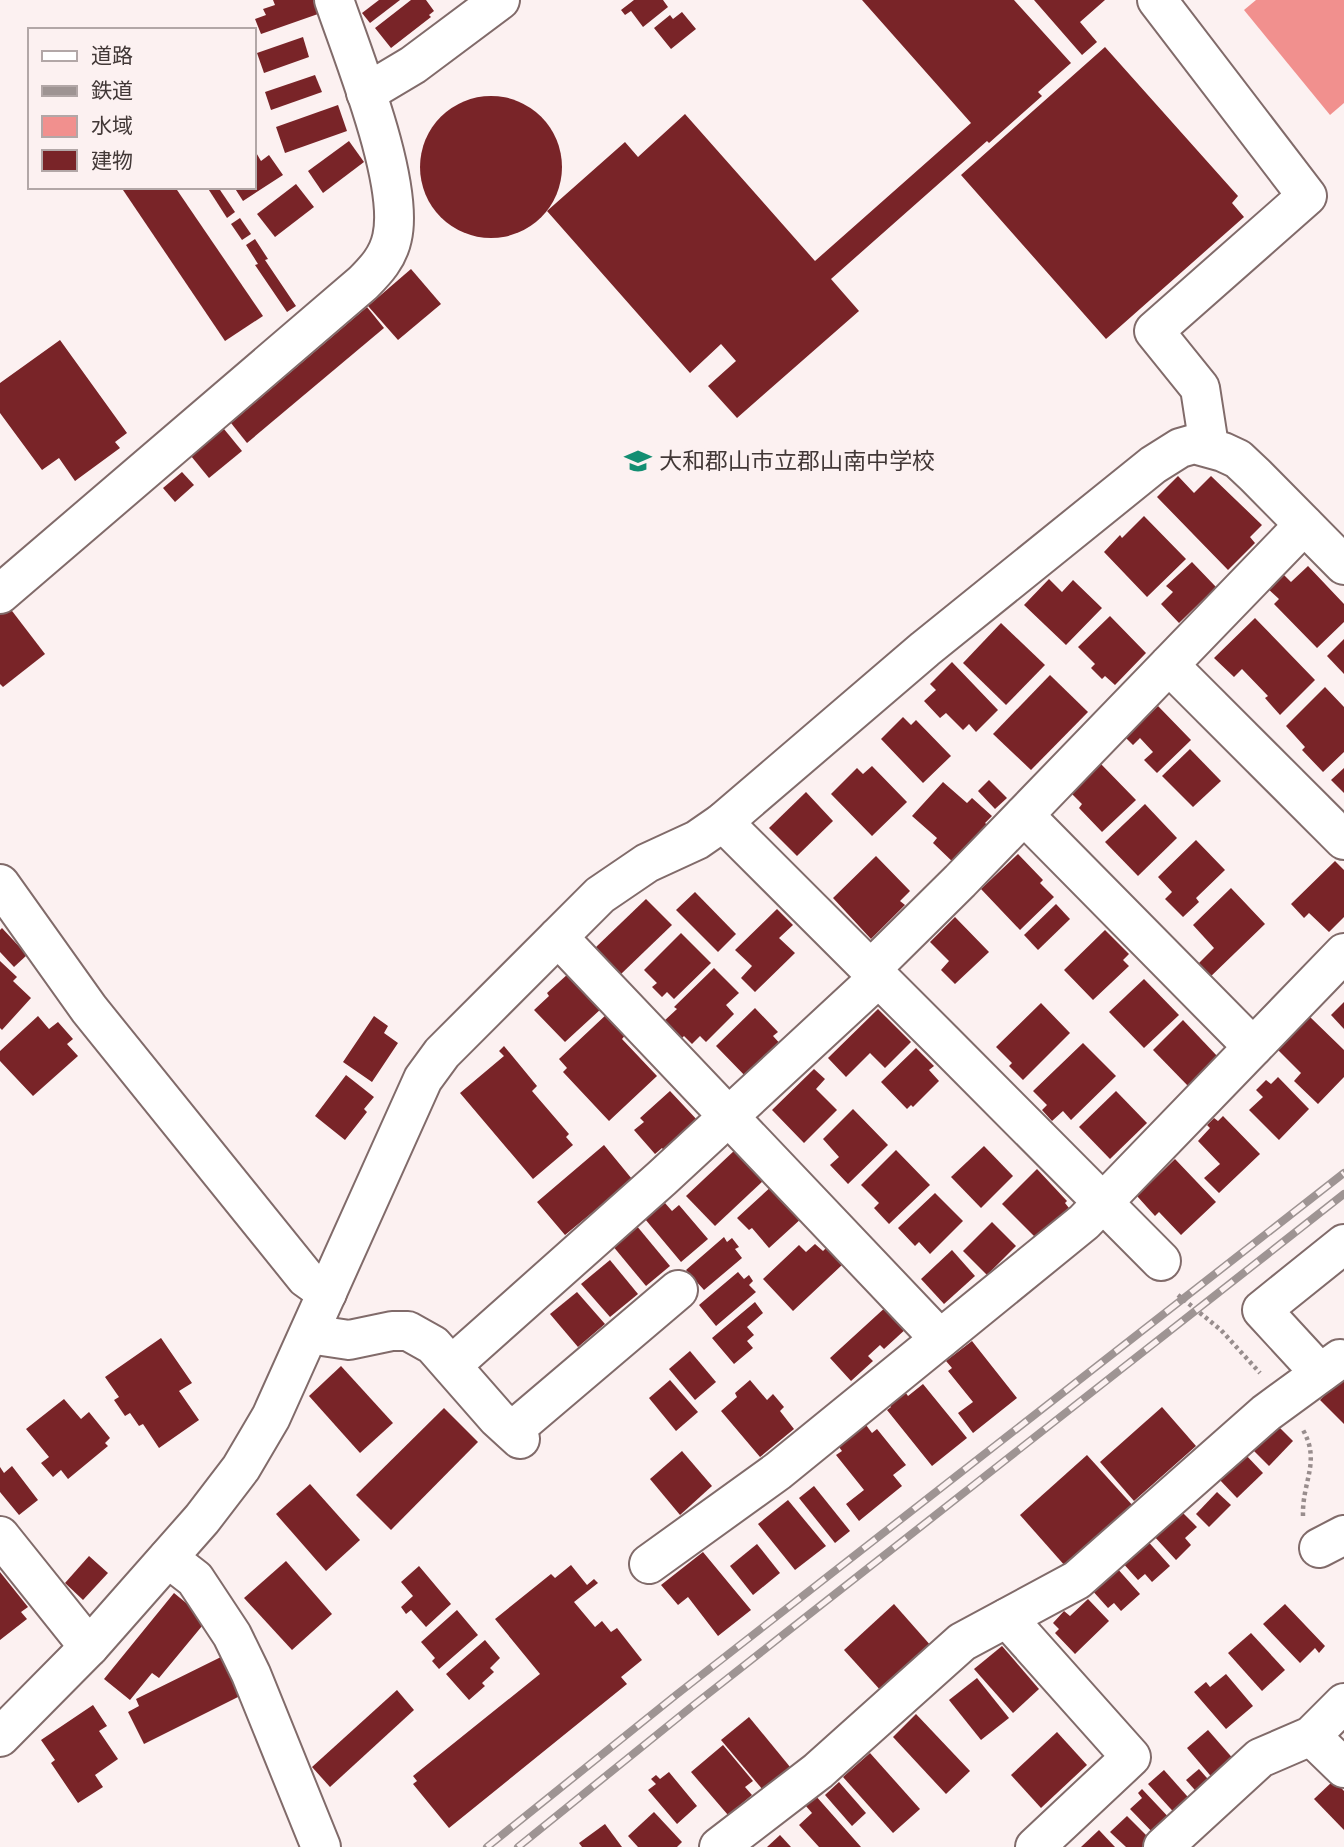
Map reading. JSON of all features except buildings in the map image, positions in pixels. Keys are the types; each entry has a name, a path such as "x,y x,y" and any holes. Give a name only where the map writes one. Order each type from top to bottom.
{"street":[{"path":"0,594 363,283 381,264 392,239 395,211 383,149 334,0"},
{"path":"366,93 412,65 500,0"},
{"path":"1157,0 1307,196 1154,331 1199,388 1209,446"},
{"path":"0,1737 89,1647 202,1519 241,1468 271,1417 423,1079 442,1053 600,895 625,876 697,840 723,822 935,640 1153,465 1180,448 1194,443 1209,446 1238,459 1344,565"},
{"path":"452,1365 729,1116 874,974 1304,525"},
{"path":"1169,665 1344,840"},
{"path":"1024,815 1253,1047"},
{"path":"723,822 1161,1261"},
{"path":"0,884 97,1018 306,1278 327,1293"},
{"path":"558,937 940,1339"},
{"path":"649,1564 778,1471 1084,1222 1344,953"},
{"path":"719,1847 818,1771 962,1642 1077,1580 1266,1413 1330,1366 1262,1310 1344,1244"},
{"path":"309,1334 349,1340 393,1331 408,1331 433,1345 497,1418 516,1435 678,1290"},
{"path":"0,1536 89,1647"},
{"path":"168,1558 195,1579 232,1635 251,1674 321,1847"},
{"path":"1007,1618 1131,1757 1035,1847"},
{"path":"1164,1847 1260,1758 1311,1736 1344,1703"},
{"path":"1311,1736 1344,1768"}],"water":[{"path":"1256,0 1344,0 1344,103 1330,115 1244,10"}],"railway":[{"path":"487,1847 676,1695 1344,1173"},
{"path":"518,1847 690,1708 1344,1194"}],"place":[{"name":"大和郡山市立郡山南中学校","path":"638,461"}]}
